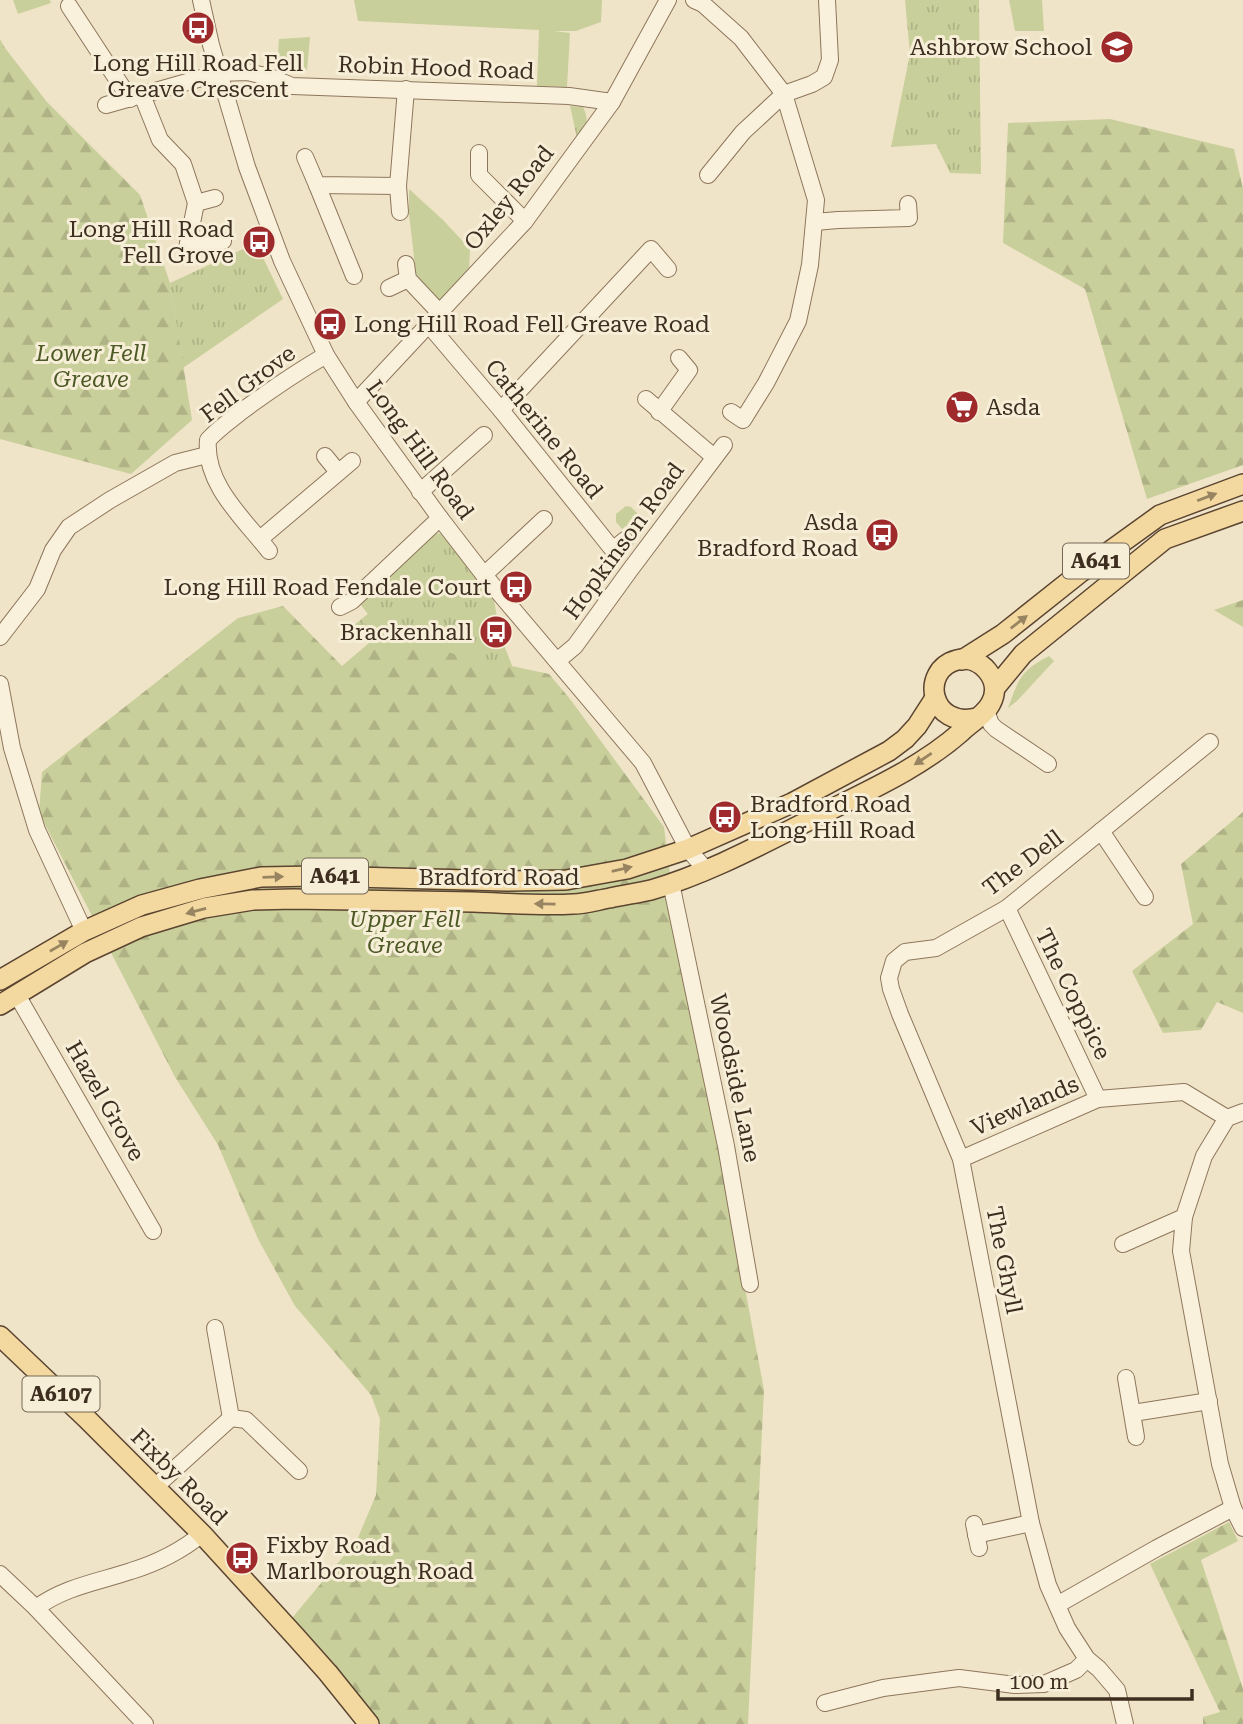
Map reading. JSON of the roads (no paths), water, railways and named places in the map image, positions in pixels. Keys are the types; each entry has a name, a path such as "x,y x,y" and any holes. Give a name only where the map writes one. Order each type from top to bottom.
{"main road":[{"name":"Bradford Road","path":"0,980 84,931 142,905 200,889 261,877 566,880 627,869 688,849 792,803 889,751 917,726 935,698 936,679 947,665 962,660 1003,634 1081,572 1160,515 1243,484"},
{"name":"Bradford Road","path":"8,1000 85,953 141,927 216,906 253,900 293,899 576,904 650,890 725,863 894,778 951,740 991,705 995,688 1023,654 1165,539 1243,511"},
{"path":"962,660 981,664 988,670 995,688"},
{"path":"935,698 947,715 956,719 967,720 981,714"},
{"name":"Fixby Road","path":"0,1336 202,1534 304,1645 369,1724"}],"street":[{"name":"Long Hill Road","path":"201,0 219,73 254,187 282,261 326,355 420,492 484,575 643,763 688,849 706,870"},
{"name":"Oxley Road","path":"356,402 525,221 612,102 668,0"},
{"path":"694,0 703,4 741,38 784,94 816,200 810,265 798,321 766,383 743,420 731,412"},
{"path":"711,163 784,94 824,77 830,60 827,0"},
{"path":"69,6 136,97 160,140 183,164 196,203 187,248 223,241"},
{"name":"Robin Hood Road","path":"106,105 219,73 247,72 292,86 569,96 612,102"},
{"path":"400,212 398,186 406,89"},
{"path":"479,153 479,175 525,221"},
{"path":"305,157 354,276"},
{"path":"317,185 398,186"},
{"path":"196,203 215,198"},
{"path":"815,222 909,218"},
{"path":"501,411 651,249 668,269"},
{"name":"Catherine Road","path":"389,288 407,272 435,319 501,411 612,550 625,540"},
{"name":"Fell Grove","path":"326,355 262,396 219,429 208,440 207,455 218,485 264,545 352,461"},
{"path":"646,399 660,412 689,370 679,358"},
{"name":"Hopkinson Road","path":"557,661 575,646 719,451 660,412"},
{"path":"420,492 485,435"},
{"name":"Fell Grove","path":"0,637 37,589 53,550 69,527 175,463 207,455"},
{"path":"325,456 338,472"},
{"path":"363,614 346,604 440,518"},
{"path":"484,575 539,530"},
{"path":"0,684 12,748 37,830 84,931"},
{"path":"981,714 996,729 1048,764"},
{"name":"The Dell","path":"900,1014 889,978 894,961 905,952 936,948 1007,908 1210,742"},
{"path":"1101,831 1145,897"},
{"name":"Woodside Lane","path":"671,883 726,1146 750,1284"},
{"name":"The Coppice","path":"1007,908 1098,1099"},
{"name":"Hazel Grove","path":"8,1000 153,1231"},
{"name":"The Ghyll","path":"900,1014 961,1159 1031,1523 1048,1585 1067,1628 1087,1659 1117,1690 1125,1724"},
{"name":"Viewlands","path":"961,1159 1098,1099 1184,1092 1227,1118"},
{"path":"1243,1112 1227,1118 1204,1156 1184,1217 1181,1251 1220,1464 1243,1528"},
{"path":"1123,1244 1184,1217"},
{"path":"215,1328 231,1418"},
{"path":"1126,1378 1136,1437"},
{"path":"1133,1413 1209,1401"},
{"path":"155,1487 231,1418 246,1420 299,1471"},
{"path":"1057,1605 1234,1508"},
{"path":"976,1535 1031,1523"},
{"path":"36,1608 65,1591 175,1553 202,1534"},
{"path":"0,1574 36,1608 145,1724"},
{"path":"825,1703 883,1688 959,1678 1015,1685 1044,1684 1076,1670 1087,1659"}],"place":[{"name":"Long Hill Road Fell Greave Crescent","path":"198,28"},
{"name":"Ashbrow School","path":"1117,47"},
{"name":"Long Hill Road Fell Grove","path":"259,242"},
{"name":"Long Hill Road Fell Greave Road","path":"330,324"},
{"name":"Asda","path":"962,407"},
{"name":"Asda Bradford Road","path":"882,535"},
{"name":"Long Hill Road Fendale Court","path":"516,587"},
{"name":"Brackenhall","path":"496,632"},
{"name":"Bradford Road Long Hill Road","path":"725,817"},
{"name":"Fixby Road Marlborough Road","path":"242,1558"}],"park label":[{"name":"Lower Fell Greave","path":"91,366"},
{"name":"Upper Fell Greave","path":"405,932"}]}
